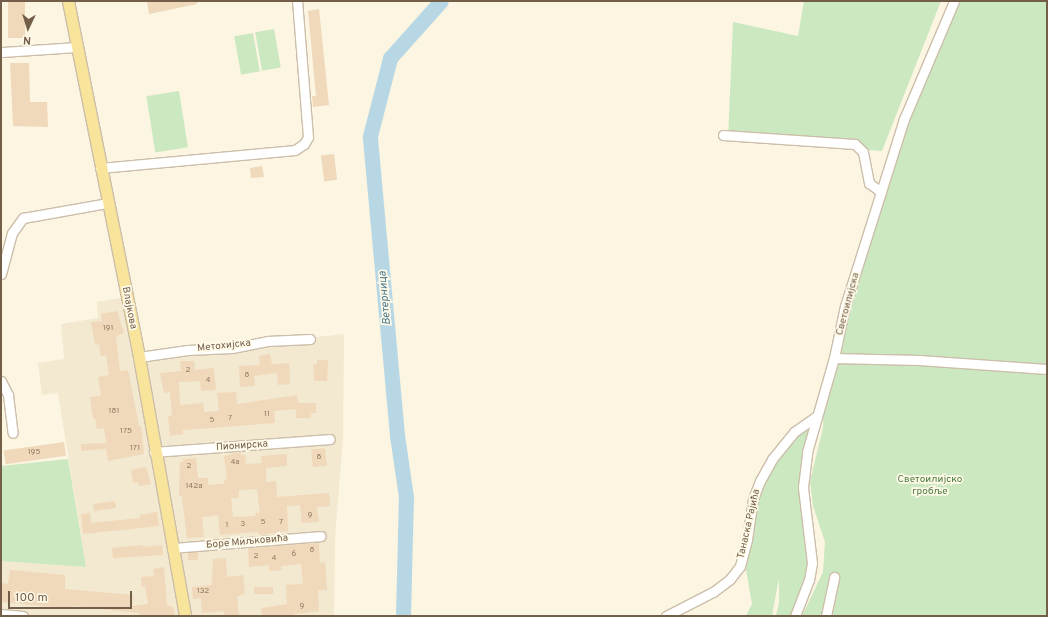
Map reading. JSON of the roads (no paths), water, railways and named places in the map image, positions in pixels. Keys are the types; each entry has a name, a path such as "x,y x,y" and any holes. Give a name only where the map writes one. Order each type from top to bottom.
{"main road":[{"name":"Влајкова","path":"68,1 138,357 154,452 185,616"}],"street":[{"path":"100,168 295,150 304,144 308,137 297,1"},
{"name":"Светоилијска","path":"795,616 809,580 812,563 803,486 807,452 834,358 845,306 904,119 954,1"},
{"path":"1,52 76,47"},
{"path":"723,135 855,144 863,152 869,183 881,192"},
{"path":"1,274 4,251 14,229 28,216 107,203"},
{"name":"Метохијска","path":"138,357 186,350 232,348 267,341 310,339"},
{"path":"834,358 919,360 1047,370"},
{"path":"1,381 8,395 13,432"},
{"name":"Танаска Рајића","path":"666,616 712,592 730,579 740,566 747,539 753,499 760,482 773,458 794,432 817,416"},
{"name":"Пионирска","path":"154,452 330,438"},
{"name":"Боре Миљковића","path":"172,548 320,536"},
{"path":"826,616 834,577"},
{"path":"1,614 23,616"}],"waterway":[{"name":"Ветерница","path":"403,616 406,497 397,435 370,136 390,58 441,1"}],"park label":[{"name":"Светоилијско гробље","path":"930,484"}]}
